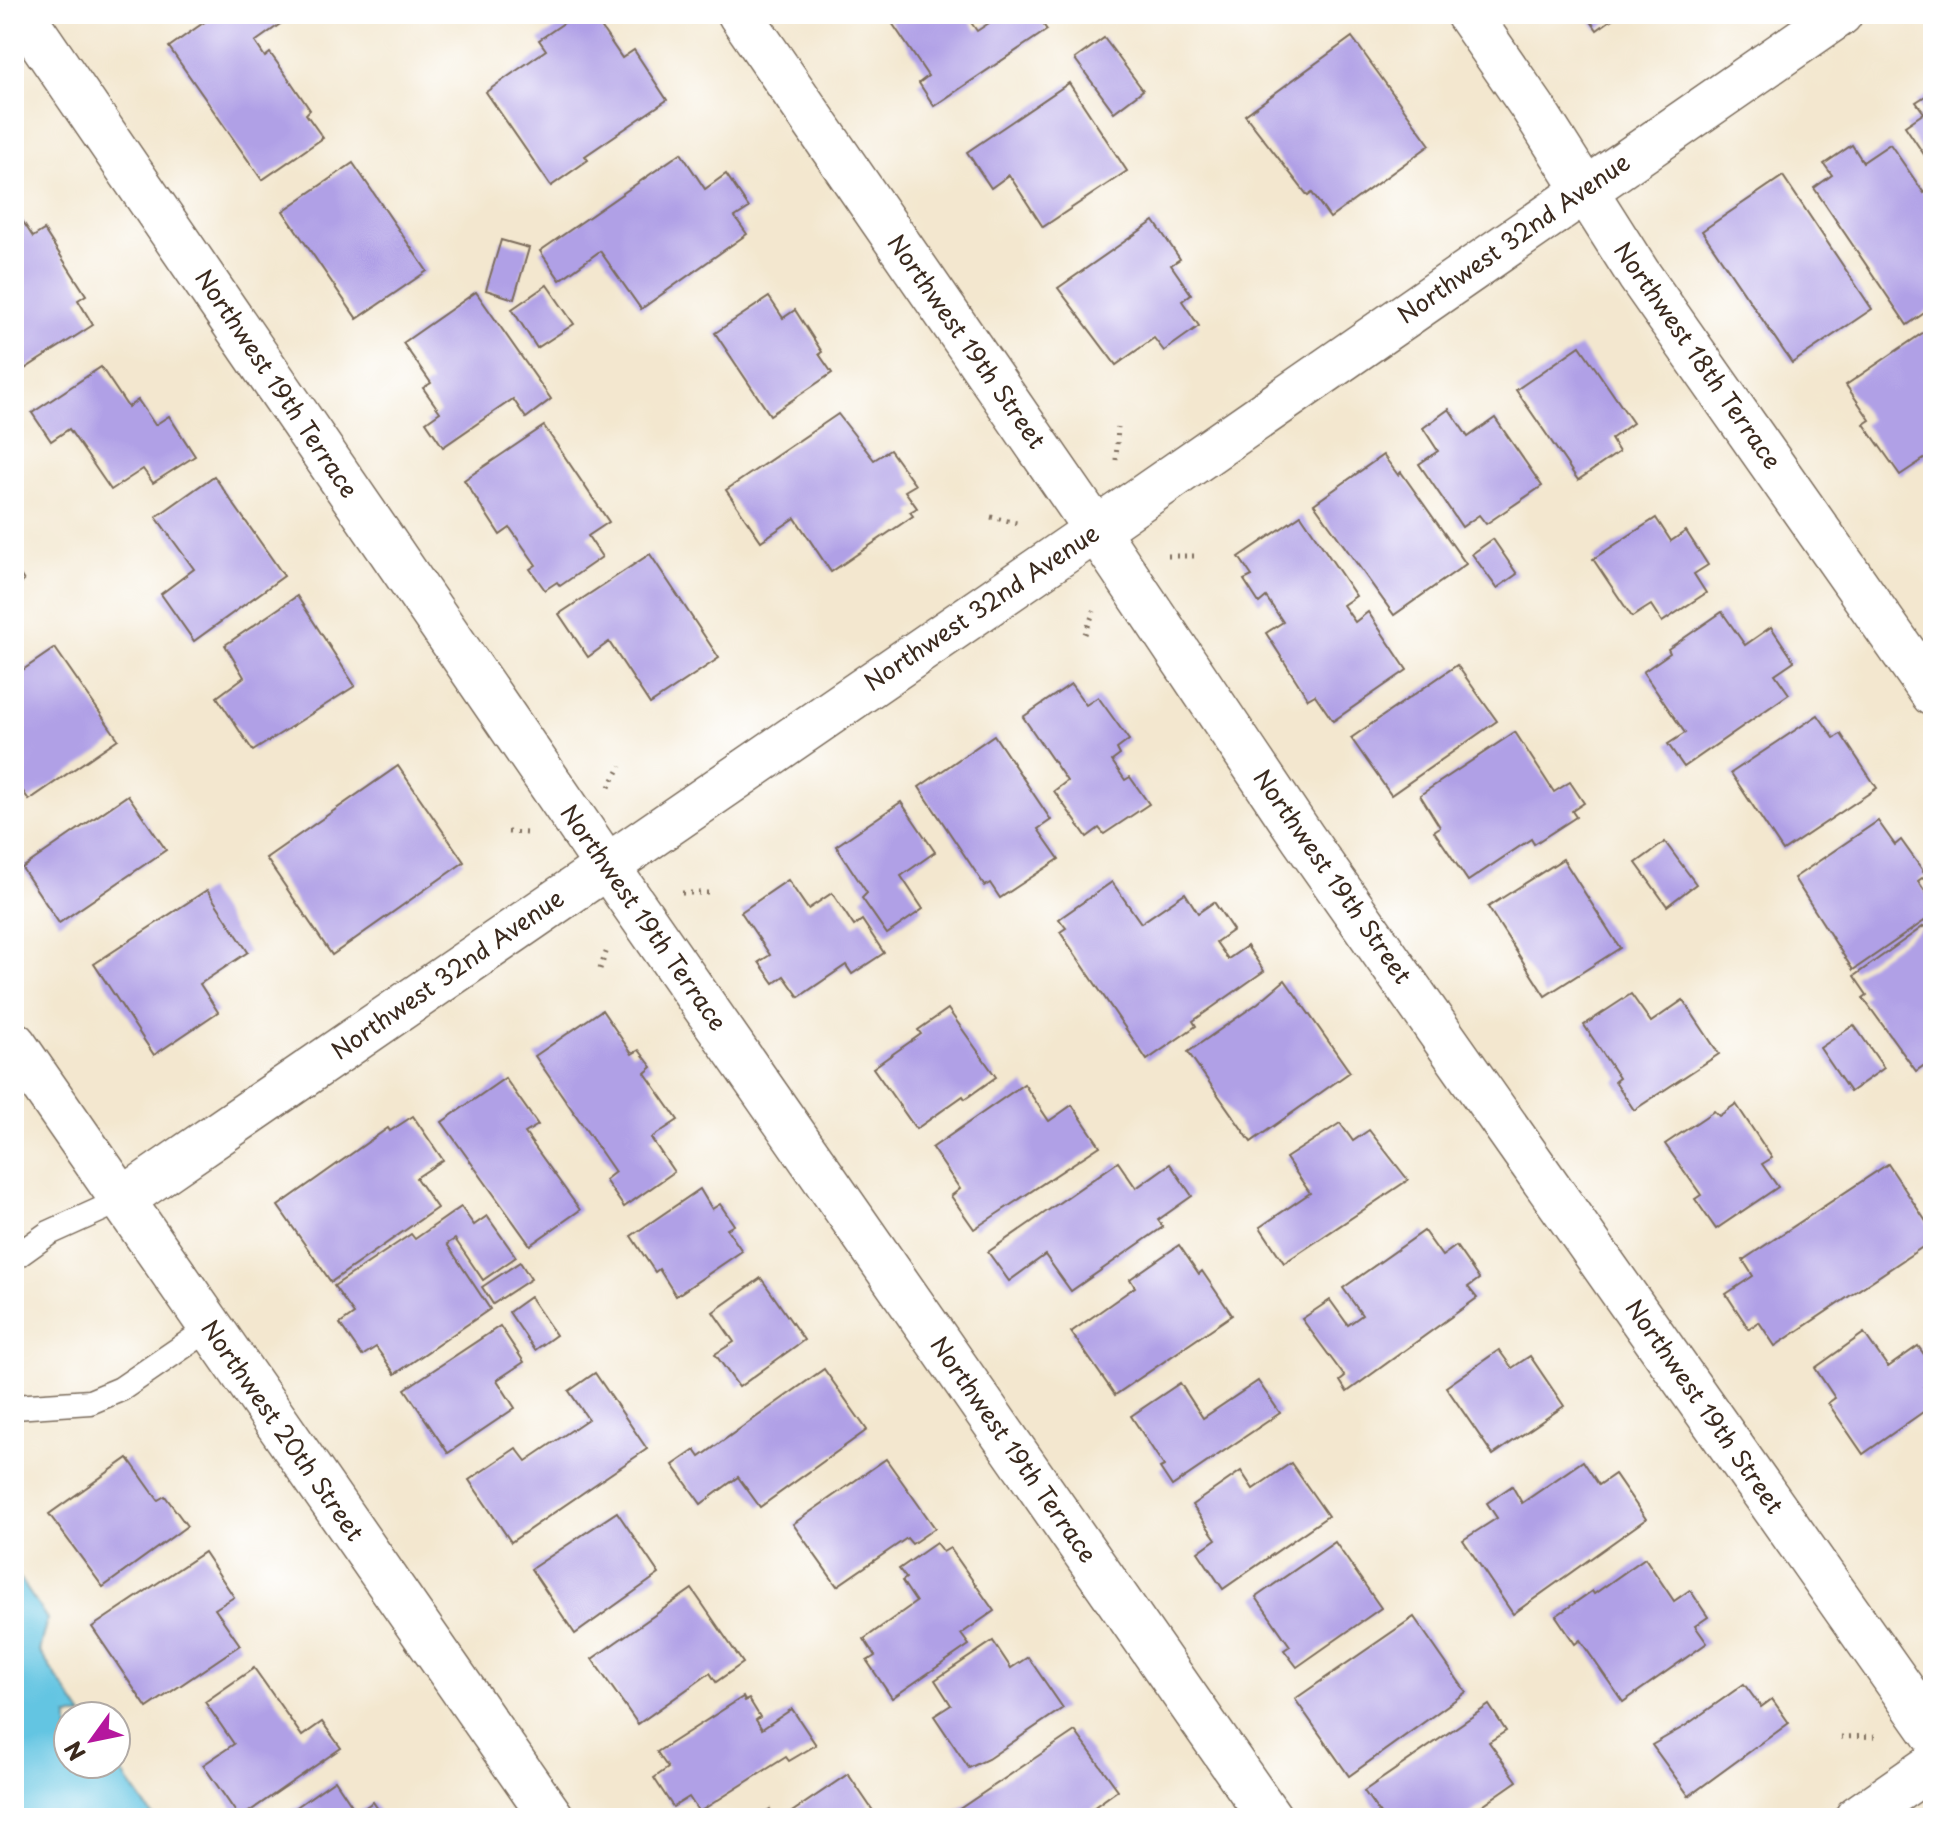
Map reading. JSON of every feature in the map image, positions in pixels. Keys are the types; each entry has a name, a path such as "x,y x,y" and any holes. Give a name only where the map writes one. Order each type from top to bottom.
{"street":[{"name":"Northwest 19th Terrace","path":"22,14 606,865 1270,1818"},
{"name":"Northwest 19th Street","path":"740,14 1096,530 1312,851 1933,1733"},
{"name":"Northwest 18th Terrace","path":"1468,14 1533,108 1648,288 1933,694"},
{"name":"Northwest 32nd Avenue","path":"122,1200 1840,14"},
{"name":"Northwest 20th Street","path":"14,1044 552,1818"},
{"path":"1857,1818 1933,1765"}],"lane":[{"path":"14,1258 49,1233 122,1200"},
{"path":"14,1407 90,1402 121,1389 210,1328"}],"path":[{"path":"1116,461 1118,427"},
{"path":"991,517 1028,526"},
{"path":"1159,556 1195,556"},
{"path":"603,799 621,766"},
{"path":"669,893 709,893"},
{"path":"1841,1737 1882,1736"}],"water":[{"path":"14,1570 47,1619 39,1651 72,1700 52,1700 52,1780 127,1780 154,1818 14,1818"}],"building":[{"path":"216,14 288,14 290,17 255,42 265,57 270,53 291,82 310,110 306,114 323,138 262,180 169,47"},
{"path":"577,14 592,14 622,58 634,50 667,100 585,156 588,160 551,186 486,92 546,50 539,40"},
{"path":"886,14 965,14 977,31 998,17 996,14 1036,14 1047,30 934,106 919,83 928,76"},
{"path":"1586,14 1619,14 1597,30"},
{"path":"1352,37 1430,145 1330,218 1312,193 1308,196 1245,115"},
{"path":"1104,38 1143,90 1114,112 1075,59"},
{"path":"1069,83 1127,171 1043,227 1009,175 991,188 967,152"},
{"path":"1933,91 1933,168 1905,126 1924,113 1916,102"},
{"path":"1890,144 1924,193 1933,187 1933,307 1907,325 1814,188 1832,175 1824,164 1852,145 1863,162"},
{"path":"681,153 705,189 726,174 749,208 735,217 747,234 641,309 600,251 560,280 540,251"},
{"path":"353,163 427,271 357,319 283,211"},
{"path":"1783,176 1872,309 1792,363 1702,231"},
{"path":"14,208 33,237 44,230 86,295 78,300 93,325 23,370 14,356"},
{"path":"1154,221 1180,259 1171,265 1191,294 1182,301 1199,326 1164,351 1154,338 1116,365 1058,288"},
{"path":"501,240 529,248 514,299 486,290"},
{"path":"547,285 574,324 537,348 512,309"},
{"path":"476,292 551,399 526,418 513,399 443,447 426,422 440,412 423,388 431,383 403,343"},
{"path":"769,297 783,318 795,310 832,373 770,415 715,333"},
{"path":"1933,326 1933,453 1900,475 1864,424 1870,420 1846,385"},
{"path":"1580,346 1633,423 1611,439 1619,452 1578,480 1516,390"},
{"path":"101,367 128,407 138,400 155,425 169,416 195,456 153,483 143,469 111,490 69,429 51,441 32,413"},
{"path":"1449,409 1468,437 1495,418 1542,486 1486,524 1479,515 1462,527 1419,464 1438,451 1423,428"},
{"path":"838,414 874,460 890,450 915,485 905,491 917,508 910,512 913,516 831,572 795,518 761,541 726,490"},
{"path":"544,426 609,522 588,536 602,557 560,586 557,582 545,590 530,569 536,565 510,528 500,535 464,480"},
{"path":"1383,455 1398,475 1401,472 1466,564 1394,615 1314,504"},
{"path":"214,476 284,576 194,641 161,594 194,569 156,517"},
{"path":"1933,494 1933,511 1925,499"},
{"path":"1301,515 1356,596 1343,605 1355,622 1368,612 1407,670 1333,721 1315,695 1308,699 1266,633 1283,622 1266,597 1259,603 1244,580 1252,576 1239,557"},
{"path":"1656,518 1671,541 1686,531 1708,565 1694,574 1706,593 1662,622 1651,605 1632,617 1593,559"},
{"path":"1493,539 1517,574 1497,588 1472,554"},
{"path":"650,554 719,658 650,704 609,642 588,657 559,614"},
{"path":"14,565 24,581 14,588"},
{"path":"297,596 355,686 253,751 217,697 244,677 225,645"},
{"path":"1722,612 1745,645 1771,627 1794,661 1775,674 1789,694 1684,767 1668,744 1685,733 1643,672 1670,653 1668,649"},
{"path":"55,648 118,739 29,800 14,778 14,676"},
{"path":"1457,665 1497,721 1391,795 1351,738"},
{"path":"1071,684 1086,705 1098,697 1129,740 1117,749 1120,755 1112,761 1125,780 1130,777 1149,804 1104,834 1099,828 1087,837 1054,791 1067,781 1023,717"},
{"path":"1818,715 1834,738 1841,734 1877,788 1783,851 1731,773"},
{"path":"1515,732 1554,792 1570,782 1584,803 1572,811 1576,817 1534,844 1531,839 1468,881 1434,831 1440,827 1420,795"},
{"path":"994,735 1051,820 1038,829 1059,859 1000,898 990,883 985,886 919,787"},
{"path":"398,766 464,862 332,955 266,858"},
{"path":"128,795 166,850 59,923 22,868"},
{"path":"901,802 935,852 901,876 923,909 887,934 862,898 867,893 836,846"},
{"path":"1878,821 1895,845 1901,840 1926,875 1918,881 1933,903 1933,915 1853,970 1794,878"},
{"path":"1665,842 1696,884 1667,906 1636,863"},
{"path":"1563,859 1620,948 1545,996 1488,907"},
{"path":"788,880 808,909 832,893 854,926 862,920 884,953 852,974 846,965 799,997 784,976 774,983 759,962 770,955 741,912"},
{"path":"1112,882 1141,923 1185,893 1198,913 1214,902 1233,930 1216,942 1228,959 1247,946 1264,971 1193,1021 1196,1026 1147,1060 1060,932 1066,928 1059,919"},
{"path":"207,890 248,952 200,984 218,1012 154,1055 94,964"},
{"path":"1924,926 1933,939 1933,1059 1916,1071 1863,998 1867,995 1854,976"},
{"path":"1285,980 1350,1072 1251,1142 1188,1052"},
{"path":"1631,994 1651,1022 1683,1000 1719,1054 1634,1110 1615,1081 1619,1078 1584,1025"},
{"path":"948,1009 996,1077 916,1129 873,1068 921,1034 918,1030"},
{"path":"602,1010 632,1054 639,1050 652,1067 645,1073 678,1120 651,1138 674,1172 624,1207 605,1180 615,1172 535,1056"},
{"path":"1854,1025 1884,1068 1850,1092 1820,1048"},
{"path":"505,1078 538,1125 525,1133 580,1210 530,1245 442,1122"},
{"path":"1024,1084 1049,1121 1072,1105 1100,1146 974,1229 951,1196 960,1189 932,1148"},
{"path":"1736,1104 1772,1158 1762,1164 1778,1187 1716,1229 1695,1199 1701,1195 1665,1144 1714,1111 1719,1116"},
{"path":"413,1116 443,1160 416,1178 437,1208 331,1282 278,1206 388,1128 390,1131"},
{"path":"1340,1123 1353,1141 1369,1130 1408,1180 1284,1263 1260,1227 1310,1193 1286,1158"},
{"path":"1118,1162 1136,1188 1170,1164 1192,1196 1158,1220 1163,1227 1071,1291 1045,1255 1009,1281 988,1252"},
{"path":"1888,1164 1933,1232 1933,1240 1775,1346 1759,1322 1749,1329 1726,1294 1753,1276 1743,1260"},
{"path":"700,1189 712,1209 720,1204 734,1225 727,1229 742,1251 676,1296 659,1269 655,1272 631,1236"},
{"path":"461,1207 474,1225 487,1216 516,1257 483,1280 455,1239 447,1244 490,1309 395,1374 376,1347 362,1356 340,1324 354,1314 334,1286 411,1234 415,1239"},
{"path":"1424,1231 1442,1256 1456,1246 1479,1279 1468,1287 1477,1298 1347,1392 1340,1381 1345,1377 1302,1319 1330,1300 1348,1325 1362,1315 1343,1288"},
{"path":"1179,1245 1199,1274 1202,1271 1232,1315 1115,1395 1071,1332 1135,1287 1130,1279"},
{"path":"520,1262 531,1279 493,1304 482,1287"},
{"path":"761,1278 804,1340 739,1387 715,1354 734,1342 713,1312"},
{"path":"530,1297 556,1335 535,1350 509,1312"},
{"path":"500,1326 524,1362 497,1380 515,1408 448,1453 405,1389"},
{"path":"1864,1333 1888,1367 1918,1346 1933,1367 1933,1380 1924,1387 1933,1405 1863,1454 1828,1403 1835,1398 1815,1368"},
{"path":"1499,1350 1512,1368 1530,1356 1564,1406 1493,1455 1446,1387"},
{"path":"824,1369 867,1430 760,1507 738,1477 701,1504 673,1465 695,1450 700,1457"},
{"path":"595,1373 647,1449 511,1542 469,1480 516,1448 526,1461 588,1419 569,1391"},
{"path":"1258,1381 1280,1413 1172,1486 1160,1468 1164,1466 1131,1416 1180,1383 1203,1418"},
{"path":"128,1458 158,1500 165,1496 187,1526 103,1587 49,1514"},
{"path":"886,1459 935,1528 912,1544 907,1538 837,1586 793,1524"},
{"path":"1583,1461 1599,1485 1615,1474 1646,1519 1513,1614 1463,1540 1497,1518 1487,1503 1512,1486 1522,1503"},
{"path":"1291,1463 1328,1516 1223,1589 1198,1552 1216,1539 1192,1505 1241,1471 1253,1489"},
{"path":"617,1512 659,1574 575,1634 531,1569"},
{"path":"1335,1542 1381,1608 1297,1667 1284,1650 1290,1646 1256,1597"},
{"path":"936,1543 943,1552 950,1548 994,1611 961,1634 969,1645 892,1698 867,1661 875,1656 864,1639 916,1602 902,1581 906,1578 899,1569"},
{"path":"204,1552 234,1597 215,1609 240,1645 147,1708 92,1627"},
{"path":"1645,1558 1674,1601 1690,1590 1708,1617 1695,1626 1707,1643 1623,1702 1580,1640 1575,1644 1556,1616"},
{"path":"692,1589 743,1663 716,1682 710,1673 638,1724 592,1659"},
{"path":"1414,1617 1466,1692 1349,1776 1295,1699"},
{"path":"993,1641 1011,1668 1028,1657 1063,1708 988,1759 969,1768 934,1716 951,1705 935,1680"},
{"path":"254,1668 302,1736 322,1722 341,1748 240,1818 203,1765 234,1744 205,1702"},
{"path":"1744,1684 1761,1707 1772,1699 1789,1723 1689,1796 1652,1745 1685,1726"},
{"path":"743,1697 745,1701 749,1699 760,1717 756,1720 762,1729 792,1709 816,1745 789,1761 786,1757 699,1812 689,1797 673,1807 654,1778 668,1768 657,1752"},
{"path":"1489,1705 1506,1731 1489,1742 1517,1781 1464,1818 1383,1818 1364,1791"},
{"path":"1075,1731 1118,1790 1079,1818 959,1818 955,1812"},
{"path":"848,1774 878,1818 783,1818"},
{"path":"335,1780 357,1813 373,1802 384,1818 281,1818"},
{"path":"770,1809 776,1818 757,1818"}]}
